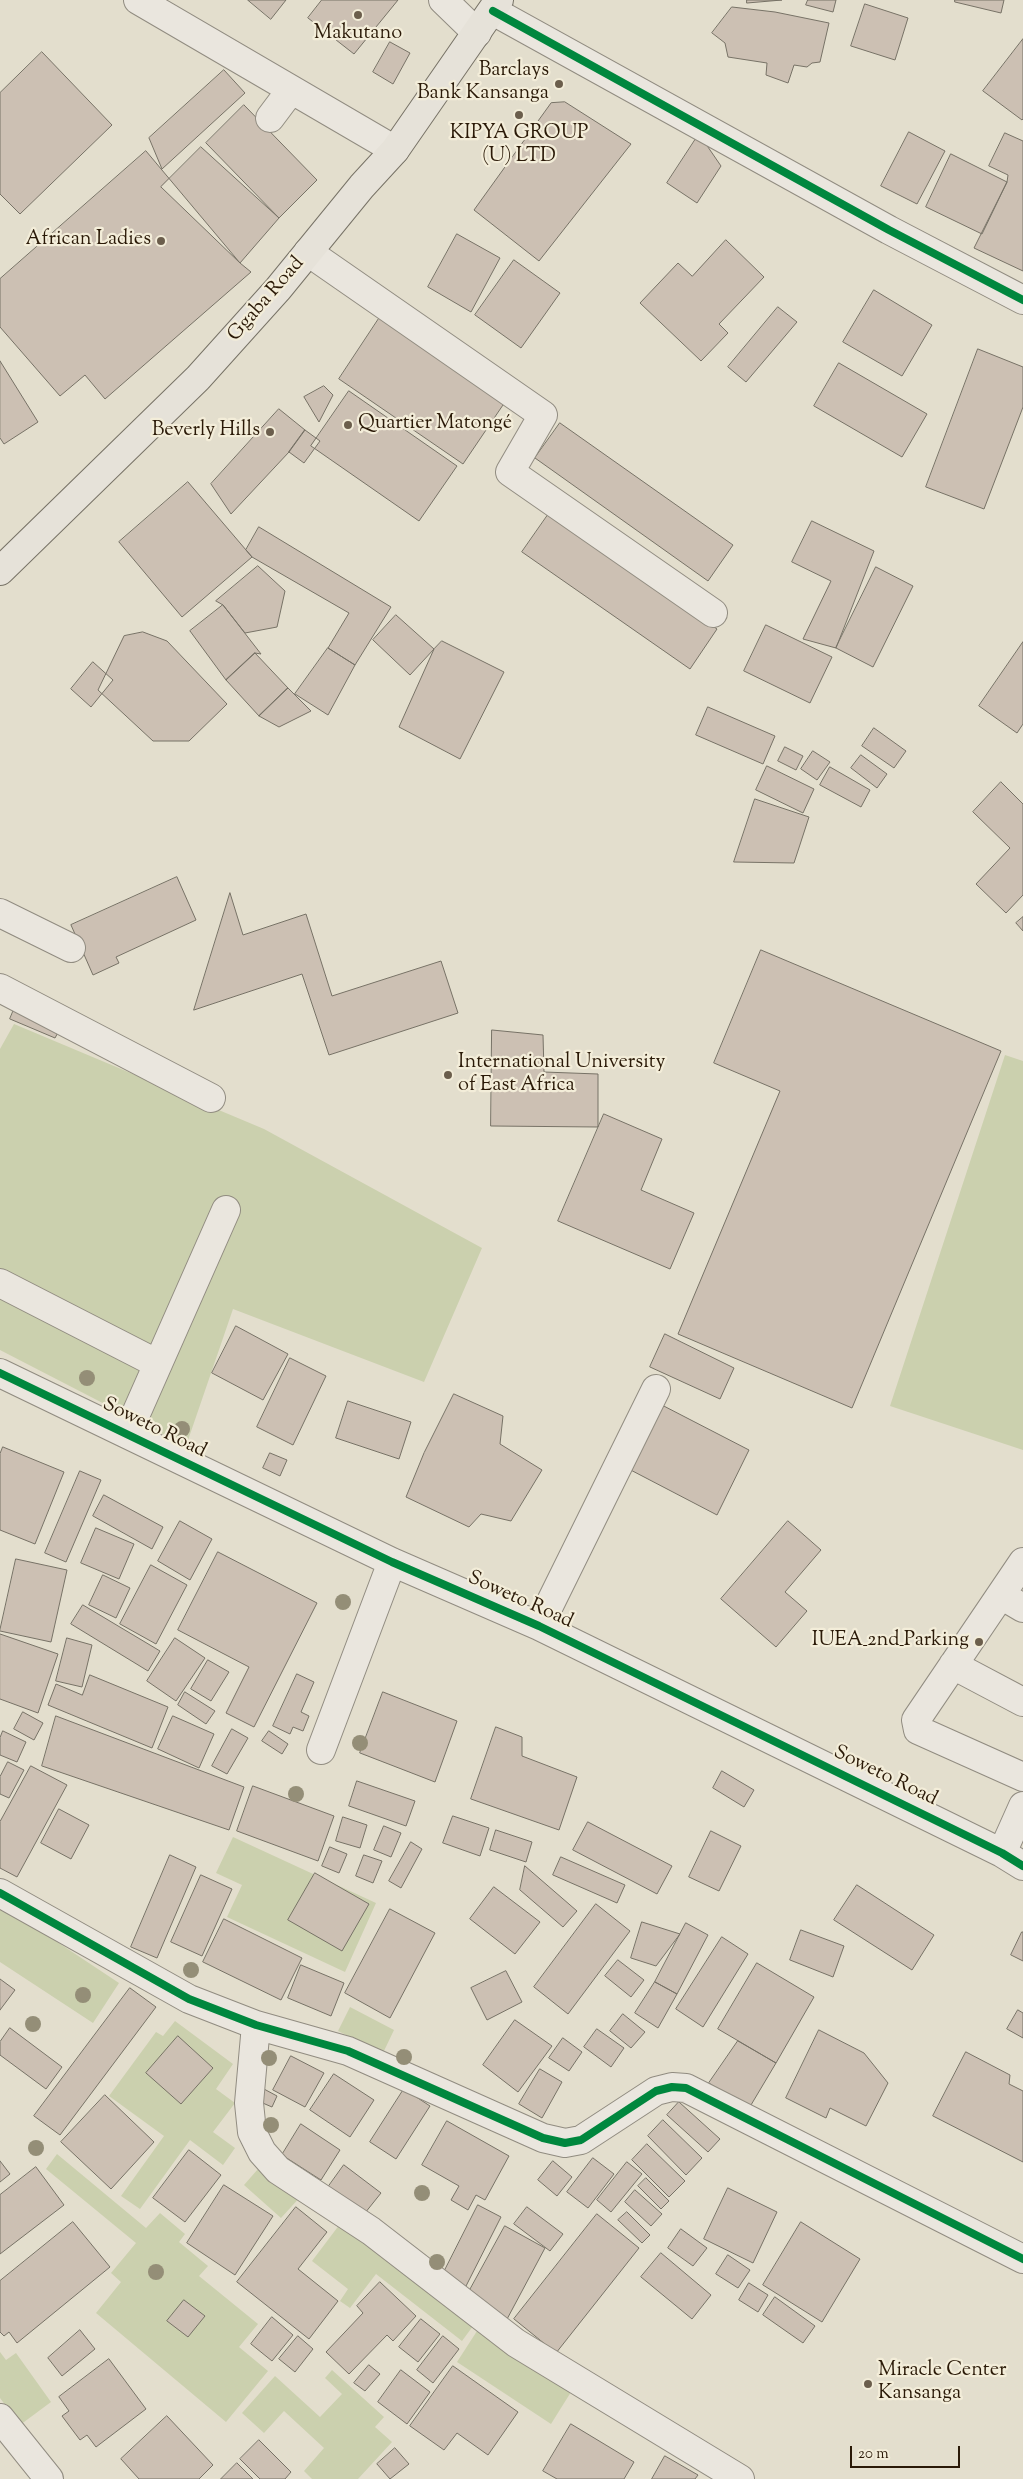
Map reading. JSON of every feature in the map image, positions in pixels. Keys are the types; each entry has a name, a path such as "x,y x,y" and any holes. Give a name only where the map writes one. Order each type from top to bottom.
{"main road":[{"name":"Ggaba Road","path":"0,571 198,378 395,150 496,5"}],"street":[{"path":"138,0 395,150"},
{"path":"443,0 477,33"},
{"path":"496,5 889,230 1023,300"},
{"path":"270,118 291,90"},
{"path":"308,252 542,415 510,472 713,613"},
{"path":"0,913 72,948"},
{"path":"0,988 211,1098"},
{"path":"127,1434 226,1210"},
{"path":"0,1283 158,1364"},
{"name":"Soweto Road","path":"0,1372 392,1562 539,1626 1013,1859"},
{"path":"539,1626 656,1389"},
{"path":"322,1750 392,1562"},
{"path":"1023,1562 1012,1601 953,1665 916,1720 918,1730 1023,1777"},
{"path":"953,1665 1023,1702"},
{"path":"1013,1859 1023,1806"},
{"path":"0,1893 189,1999 256,2024 348,2051 543,2138 564,2143 581,2140 656,2091 672,2087 686,2088 1023,2259"},
{"path":"256,2024 249,2103 252,2132 262,2152 278,2170 371,2231 516,2343 740,2479"},
{"path":"0,2418 49,2479"}],"green space":[{"path":"14,1024 264,1129 482,1248 424,1382 233,1309 186,1446 0,1350 0,1049"},
{"path":"1005,1055 1023,1061 1023,1450 890,1406"},
{"path":"233,1837 376,1903 345,1972 227,1917 242,1885 216,1873"},
{"path":"0,1904 119,1983 93,2023 0,1962"},
{"path":"350,2007 394,2030 383,2053 338,2031"},
{"path":"175,2021 233,2064 216,2089 235,2103 213,2132 235,2148 223,2165 190,2140 140,2209 121,2196 164,2136 109,2096 156,2032 163,2036"},
{"path":"57,2154 146,2228 160,2213 185,2234 179,2242 208,2266 199,2276 258,2324 239,2347 268,2371 226,2422 96,2313 121,2282 111,2273 136,2243 46,2169"},
{"path":"265,2161 302,2195 281,2218 244,2185"},
{"path":"340,2224 473,2326 462,2341 376,2274 350,2308 340,2301 348,2289 312,2261"},
{"path":"477,2331 571,2392 551,2424 457,2362"},
{"path":"0,2352 6,2360 16,2353 51,2402 20,2425 0,2398"},
{"path":"332,2370 384,2417 375,2427 392,2442 358,2479 312,2479 304,2471 324,2448 284,2411 264,2433 242,2413 275,2376 320,2417 342,2394 325,2378"}],"building":[{"path":"248,0 286,0 271,19"},
{"path":"322,0 398,0 354,54 308,18"},
{"path":"747,0 782,0 747,3"},
{"path":"808,0 836,0 833,12 806,5"},
{"path":"955,0 1004,0 1001,13 955,2"},
{"path":"865,4 908,18 895,60 851,46"},
{"path":"732,7 775,12 829,23 820,62 812,63 807,67 794,65 788,83 766,75 767,63 728,57 725,43 712,33"},
{"path":"1023,39 1023,119 1022,120 983,91"},
{"path":"390,42 410,53 393,84 373,72"},
{"path":"42,52 112,125 20,214 0,194 0,93"},
{"path":"224,70 245,93 162,169 149,138"},
{"path":"565,102 631,144 539,261 474,210 551,103"},
{"path":"244,105 317,180 279,218 206,143"},
{"path":"909,132 945,151 917,204 881,186"},
{"path":"1005,133 1023,141 1023,271 974,248 1007,182 1008,175 989,166"},
{"path":"699,134 721,166 697,203 667,183"},
{"path":"201,147 279,218 240,263 161,187"},
{"path":"146,151 240,263 251,272 105,399 85,375 60,396 0,327 0,279"},
{"path":"951,154 1007,182 982,234 926,207"},
{"path":"457,234 500,258 471,312 428,287"},
{"path":"726,240 764,277 719,324 728,333 701,361 640,303 678,263 692,276"},
{"path":"514,260 560,293 521,348 475,315"},
{"path":"874,290 932,325 902,376 843,342"},
{"path":"778,307 797,322 746,382 728,367"},
{"path":"380,317 505,402 463,464 339,379"},
{"path":"978,349 1023,367 1023,407 984,509 926,487"},
{"path":"0,361 38,422 4,444 0,438"},
{"path":"839,363 927,414 902,457 814,406"},
{"path":"324,386 333,395 319,422 304,397"},
{"path":"349,391 457,466 419,521 311,446"},
{"path":"279,409 305,430 289,452 231,514 211,484"},
{"path":"560,423 733,545 708,581 535,458"},
{"path":"305,430 320,441 304,463 289,452"},
{"path":"188,482 252,557 182,617 119,542"},
{"path":"550,512 717,629 690,669 522,552"},
{"path":"812,521 874,551 836,648 803,639 831,581 792,562"},
{"path":"259,527 391,607 355,665 328,648 349,613 252,557 246,550"},
{"path":"258,566 285,591 277,627 245,633 223,605 216,601"},
{"path":"876,567 913,586 873,667 836,648"},
{"path":"223,605 261,654 255,653 226,680 190,631"},
{"path":"396,615 434,649 410,675 373,640"},
{"path":"766,625 832,657 810,703 744,671"},
{"path":"143,632 167,641 227,704 189,741 153,741 98,690 124,636"},
{"path":"442,641 504,672 460,759 399,727 434,649"},
{"path":"1023,642 1023,724 1017,733 979,706"},
{"path":"328,648 355,665 328,715 295,694"},
{"path":"255,653 288,688 259,716 226,680"},
{"path":"93,662 113,680 91,707 71,689"},
{"path":"288,688 311,711 279,727 259,716"},
{"path":"708,707 775,736 763,764 696,735"},
{"path":"874,728 906,751 894,768 862,746"},
{"path":"785,747 803,756 796,770 778,761"},
{"path":"813,751 830,762 817,780 801,769"},
{"path":"861,755 887,774 877,788 851,768"},
{"path":"767,766 814,789 803,813 756,790"},
{"path":"830,767 870,790 861,807 820,785"},
{"path":"1001,782 1023,804 1023,895 1006,913 976,884 1010,848 973,812"},
{"path":"755,799 809,817 794,863 734,862"},
{"path":"177,877 196,920 116,957 119,963 93,975 71,925"},
{"name":"International University of East Africa","path":"230,893 243,935 306,914 332,996 441,961 458,1013 329,1055 302,974 194,1010"},
{"path":"1023,917 1023,931 1016,923"},
{"path":"761,950 1001,1051 852,1408 678,1334 780,1091 714,1063"},
{"path":"15,1007 61,1027 55,1038 10,1019"},
{"path":"492,1030 543,1035 544,1072 598,1074 598,1127 491,1126"},
{"path":"604,1114 662,1139 641,1190 694,1213 670,1269 558,1221"},
{"path":"236,1326 288,1354 263,1400 212,1373"},
{"path":"665,1334 734,1368 720,1399 650,1367"},
{"path":"290,1358 326,1376 293,1445 257,1427"},
{"path":"454,1394 503,1416 500,1444 542,1470 511,1521 481,1514 469,1527 406,1497 424,1453"},
{"path":"348,1401 411,1422 399,1459 336,1438"},
{"path":"656,1402 749,1450 717,1515 623,1466"},
{"path":"3,1447 64,1472 35,1544 0,1530 0,1454"},
{"path":"270,1453 287,1460 280,1476 263,1468"},
{"path":"80,1471 101,1480 66,1562 45,1553"},
{"path":"104,1495 163,1527 152,1549 93,1516"},
{"path":"180,1521 212,1539 190,1580 158,1561"},
{"path":"788,1521 821,1550 785,1592 807,1611 776,1647 721,1599"},
{"path":"96,1528 134,1544 119,1579 81,1563"},
{"path":"218,1552 317,1603 254,1727 226,1713 249,1667 178,1630"},
{"path":"16,1559 67,1570 51,1642 0,1631"},
{"path":"151,1565 187,1585 156,1644 120,1624"},
{"path":"103,1575 130,1588 116,1618 89,1605"},
{"path":"83,1605 160,1651 148,1671 71,1624"},
{"path":"0,1634 58,1654 38,1713 0,1699"},
{"path":"67,1638 92,1645 82,1687 56,1681"},
{"path":"175,1638 205,1658 176,1701 147,1681"},
{"path":"208,1660 229,1672 211,1701 191,1689"},
{"path":"297,1674 314,1682 301,1712 309,1716 303,1731 293,1727 290,1734 273,1726"},
{"path":"90,1675 168,1707 152,1748 48,1705 56,1684 82,1695"},
{"path":"185,1692 215,1711 206,1724 178,1705"},
{"path":"383,1692 457,1721 435,1782 360,1753"},
{"path":"23,1712 43,1723 34,1740 14,1729"},
{"path":"56,1716 244,1787 229,1830 42,1766"},
{"path":"173,1716 214,1734 199,1768 158,1749"},
{"path":"496,1727 522,1737 522,1756 577,1777 559,1830 471,1799"},
{"path":"232,1729 248,1738 227,1774 212,1766"},
{"path":"3,1731 26,1742 17,1762 0,1755 0,1738"},
{"path":"269,1731 288,1744 282,1754 262,1741"},
{"path":"8,1762 24,1770 9,1798 0,1794 0,1777"},
{"path":"31,1766 67,1785 17,1877 0,1868 0,1822"},
{"path":"722,1771 754,1790 744,1807 713,1788"},
{"path":"357,1781 415,1801 406,1826 349,1806"},
{"path":"253,1786 334,1816 318,1861 237,1831"},
{"path":"59,1809 89,1825 71,1859 41,1843"},
{"path":"453,1816 489,1828 480,1856 443,1843"},
{"path":"343,1817 367,1825 360,1848 336,1841"},
{"path":"588,1822 672,1866 657,1894 573,1850"},
{"path":"384,1826 401,1833 391,1857 374,1850"},
{"path":"496,1830 532,1842 526,1862 490,1850"},
{"path":"711,1831 741,1846 719,1891 689,1877"},
{"path":"411,1842 422,1849 401,1888 389,1881"},
{"path":"330,1847 347,1854 339,1873 322,1866"},
{"path":"170,1855 196,1867 157,1958 131,1947"},
{"path":"364,1855 382,1861 373,1883 356,1876"},
{"path":"561,1857 625,1885 617,1903 553,1875"},
{"path":"525,1866 577,1911 563,1927 520,1890"},
{"path":"315,1873 369,1904 342,1951 288,1920"},
{"path":"201,1875 232,1889 202,1956 171,1942"},
{"path":"857,1885 934,1935 912,1970 834,1920"},
{"path":"494,1887 540,1922 515,1954 470,1919"},
{"path":"596,1904 630,1931 568,2014 534,1987"},
{"path":"390,1909 435,1933 390,2018 345,1993"},
{"path":"224,1919 302,1958 281,2000 203,1962"},
{"path":"642,1922 680,1934 656,1966 631,1958"},
{"path":"686,1923 708,1935 677,1994 655,1982"},
{"path":"801,1930 844,1946 833,1977 790,1960"},
{"path":"1023,1932 1023,1961 1011,1955"},
{"path":"722,1937 748,1954 703,2027 676,2009"},
{"path":"618,1960 644,1980 631,1997 605,1976"},
{"path":"757,1963 814,1997 776,2063 718,2029"},
{"path":"301,1965 344,1983 331,2016 288,1998"},
{"path":"506,1971 522,2002 487,2020 471,1988"},
{"path":"0,1979 15,1990 0,2010"},
{"path":"655,1982 677,1994 658,2028 635,2013"},
{"path":"130,1988 156,2007 60,2135 34,2116"},
{"path":"1018,2010 1023,2013 1023,2038 1007,2029"},
{"path":"623,2014 645,2032 631,2048 610,2031"},
{"path":"515,2020 552,2046 518,2092 483,2065"},
{"path":"10,2028 62,2067 46,2089 0,2055 0,2042"},
{"path":"597,2029 624,2048 611,2067 584,2047"},
{"path":"819,2030 864,2053 888,2083 866,2126 830,2108 826,2118 786,2098"},
{"path":"178,2036 213,2068 181,2104 146,2073"},
{"path":"563,2038 582,2052 569,2071 549,2058"},
{"path":"738,2041 776,2063 748,2110 709,2083"},
{"path":"966,2052 1010,2075 1009,2084 1023,2091 1023,2162 933,2116"},
{"path":"291,2056 324,2073 305,2107 273,2090"},
{"path":"540,2069 562,2082 542,2118 519,2104"},
{"path":"334,2074 374,2100 350,2137 310,2110"},
{"path":"264,2089 277,2096 272,2107 258,2101"},
{"path":"404,2089 430,2106 396,2159 370,2142"},
{"path":"105,2095 154,2142 111,2189 61,2142"},
{"path":"679,2102 720,2139 708,2152 667,2115"},
{"path":"663,2120 702,2158 686,2175 648,2136"},
{"path":"447,2121 509,2156 485,2200 476,2195 468,2210 451,2200 459,2186 422,2165"},
{"path":"301,2124 340,2150 321,2180 282,2155"},
{"path":"647,2144 685,2181 669,2197 632,2160"},
{"path":"189,2150 221,2175 185,2222 153,2198"},
{"path":"593,2158 614,2174 588,2208 567,2192"},
{"path":"0,2161 10,2174 0,2182"},
{"path":"553,2161 572,2177 557,2196 538,2180"},
{"path":"627,2162 642,2174 611,2212 597,2200"},
{"path":"344,2165 381,2193 361,2218 326,2190"},
{"path":"36,2167 64,2205 0,2254 0,2195"},
{"path":"646,2178 669,2201 661,2209 638,2186"},
{"path":"224,2185 273,2216 235,2275 187,2243"},
{"path":"728,2188 777,2212 753,2263 704,2239"},
{"path":"635,2190 662,2214 651,2226 625,2202"},
{"path":"478,2205 501,2217 464,2290 441,2278"},
{"path":"296,2207 327,2232 298,2269 338,2301 309,2339 237,2282"},
{"path":"527,2207 563,2234 550,2251 514,2224"},
{"path":"627,2212 650,2235 642,2243 618,2220"},
{"path":"597,2214 639,2248 556,2353 514,2319"},
{"path":"73,2222 110,2267 17,2343 9,2332 4,2336 0,2332 0,2281"},
{"path":"801,2222 860,2259 822,2322 763,2285"},
{"path":"505,2226 545,2248 506,2321 465,2299"},
{"path":"681,2229 707,2248 693,2266 668,2248"},
{"path":"661,2253 711,2295 692,2319 641,2277"},
{"path":"728,2255 750,2270 738,2288 716,2274"},
{"path":"380,2282 416,2316 393,2341 387,2335 349,2374 326,2352 363,2313 357,2306"},
{"path":"749,2283 768,2295 758,2312 739,2300"},
{"path":"775,2297 815,2326 803,2343 763,2315"},
{"path":"184,2300 205,2316 188,2337 167,2321"},
{"path":"272,2317 293,2335 272,2361 251,2344"},
{"path":"421,2319 440,2334 418,2362 399,2347"},
{"path":"80,2330 95,2349 62,2376 48,2358"},
{"path":"298,2336 313,2349 295,2372 279,2359"},
{"path":"443,2336 459,2349 433,2383 417,2370"},
{"path":"109,2359 146,2409 96,2447 87,2435 80,2440 62,2416 69,2411 59,2397"},
{"path":"369,2365 380,2374 365,2391 354,2383"},
{"path":"453,2366 518,2412 488,2455 457,2433 444,2450 410,2426"},
{"path":"401,2370 430,2392 407,2424 378,2402"},
{"path":"167,2416 213,2465 199,2479 139,2479 121,2459"},
{"path":"571,2424 634,2462 624,2479 557,2479 543,2471"},
{"path":"259,2440 291,2472 285,2479 260,2479 240,2459"},
{"path":"395,2448 409,2464 390,2479 377,2464"},
{"path":"665,2456 698,2475 695,2479 652,2479"},
{"path":"237,2463 253,2479 221,2479"}],"cycle path":[{"path":"493,11 889,230 1023,300"},
{"path":"0,1373 392,1562 539,1626 1002,1853 1023,1866"},
{"path":"0,1893 189,1999 256,2025 348,2051 543,2138 565,2143 581,2140 656,2091 672,2087 686,2088 1023,2259"}],"place":[{"name":"Makutano","path":"358,15"},
{"name":"Barclays Bank Kansanga","path":"559,84"},
{"name":"KIPYA GROUP (U) LTD","path":"519,115"},
{"name":"African Ladies","path":"161,241"},
{"name":"Quartier Matongé","path":"348,425"},
{"name":"Beverly Hills","path":"270,432"},
{"name":"International University of East Africa","path":"448,1075"},
{"name":"IUEA_2nd_Parking","path":"979,1642"},
{"name":"Miracle Center Kansanga","path":"868,2384"}]}
